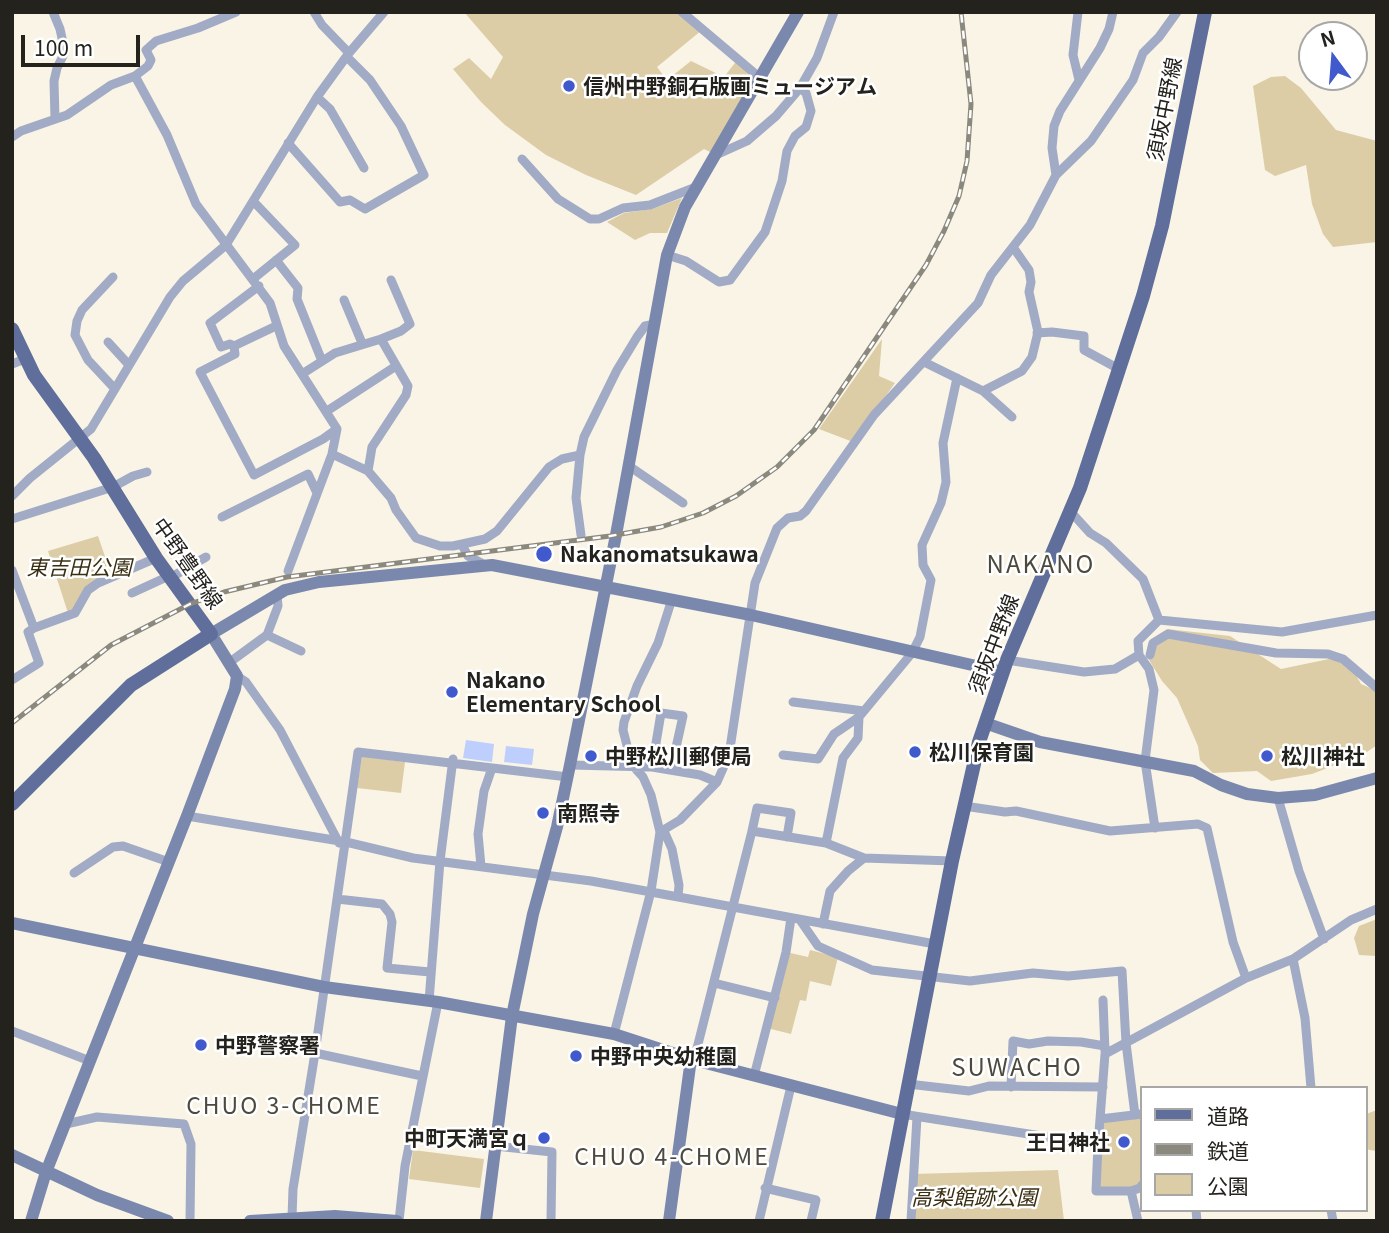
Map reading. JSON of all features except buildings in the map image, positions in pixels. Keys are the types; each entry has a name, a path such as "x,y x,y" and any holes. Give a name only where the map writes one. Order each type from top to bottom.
{"main road":[{"name":"須坂中野線","path":"882,1221 909,1116 908,1084 935,944 964,806 985,723 1005,666 1080,488 1119,369 1162,226 1205,12"},
{"name":"中野豊野線","path":"12,329 18,361 80,439 156,558 211,634 131,685 12,804"}],"street":[{"path":"53,12 65,52 54,81 55,119"},
{"path":"12,137 21,131 67,115 111,85 135,76 148,66 151,60 146,50 150,45 236,12"},
{"path":"288,143 340,202 350,200 365,209 424,174 401,126 370,80 314,12"},
{"path":"12,496 91,429 170,297 183,281 226,245 317,97 384,12"},
{"path":"682,12 759,77"},
{"path":"486,1221 512,1016 542,874 557,827 569,771 667,255 673,234 696,187 798,12"},
{"path":"716,155 747,141 776,116 800,88 817,58 834,12"},
{"path":"1078,12 1073,55 1079,79"},
{"path":"1056,175 1052,148 1054,126 1110,29 1113,12"},
{"path":"614,1034 651,891 662,832 680,820 717,782 729,755 755,583 777,527 806,511 874,415 978,303 991,275 1030,225 1056,175 1091,141 1133,80 1143,53 1159,37 1177,12"},
{"path":"135,76 167,135 196,204 270,303 284,346 338,429 332,454 288,571"},
{"path":"667,255 686,261 719,282 730,280 765,232 782,181 787,151 795,136 806,127 811,111 806,93 800,88"},
{"path":"317,97 330,109 364,168"},
{"path":"522,159 558,199 590,219 600,219 623,208 650,205 696,187"},
{"path":"254,202 295,244 276,260 256,283 209,323 221,347 230,344 234,346 276,326"},
{"path":"982,391 1022,371 1031,357 1037,333 1029,292 1029,270 1013,247"},
{"path":"276,260 298,288 297,299 322,361"},
{"path":"113,277 82,310 75,335 88,360 115,389"},
{"path":"302,374 335,353 381,339 410,324 391,281"},
{"path":"345,300 362,343"},
{"path":"581,535 576,498 584,437 617,370 645,326 655,324"},
{"path":"1037,333 1084,336 1084,350 1119,369"},
{"path":"368,471 372,447 406,395 408,386 381,339"},
{"path":"108,342 129,365"},
{"path":"234,346 235,354 201,372 254,475 338,429"},
{"path":"924,362 982,391 1012,417"},
{"path":"327,411 396,366"},
{"path":"783,755 818,759 834,734 862,714 912,653 920,637 931,580 922,565 922,545 941,503 946,482 943,443 957,378"},
{"path":"332,454 368,471 391,498 396,510 416,538 440,546 463,545 485,539 497,531 549,467 562,459 580,455"},
{"path":"629,466 683,502"},
{"path":"12,519 113,487 147,472"},
{"path":"222,517 308,474 317,493"},
{"path":"1070,511 1090,533 1106,542 1143,579 1159,620"},
{"path":"463,545 468,556 485,565"},
{"path":"132,593 170,577 206,557"},
{"path":"12,680 39,663 28,632 75,613 88,590 98,583 156,558"},
{"path":"342,843 280,730 246,682 237,676 211,634 285,590 319,582 485,565 751,615 912,653 1005,666 1084,672 1115,669 1144,655 1153,643 1168,635 1276,653 1328,654 1350,664 1377,688"},
{"path":"12,570 34,628"},
{"path":"230,662 267,635 278,606 277,595"},
{"path":"672,599 658,643 637,686 623,730 632,765 648,787 662,832 672,849 679,885 678,897"},
{"path":"1159,620 1282,632 1377,615"},
{"path":"1155,828 1145,761 1154,690 1138,641 1159,620"},
{"path":"267,635 300,651"},
{"path":"32,1221 65,1124 187,816 235,689 237,676"},
{"path":"793,702 862,714"},
{"path":"652,767 661,713 683,716 671,770"},
{"path":"826,843 842,758 858,738 862,714"},
{"path":"985,723 1041,742 1194,771 1247,794 1278,798 1315,795 1377,778"},
{"path":"292,1218 293,1189 337,899 342,843 358,752 492,768 569,771 632,765 700,775 717,782"},
{"path":"250,1221 335,1216 398,1221 433,1001 430,972 452,762"},
{"path":"481,866 478,834 484,791 492,768"},
{"path":"1278,798 1299,871 1324,939"},
{"path":"964,806 1016,811 1110,831 1198,824 1207,828 1233,942 1245,978"},
{"path":"669,1221 693,1059 734,907 757,808 791,813 788,837"},
{"path":"187,816 413,858 651,891 935,944"},
{"path":"752,831 826,843 863,858 952,861"},
{"path":"74,873 113,847 123,846 169,862"},
{"path":"823,924 830,891 863,858"},
{"path":"337,899 382,904 390,914 391,922 387,968 430,972"},
{"path":"1011,1087 1013,1041 1029,1044 1048,1041 1081,1042 1105,1050 1126,1043 1245,978 1293,958 1351,920 1377,909"},
{"path":"795,919 818,946 873,971 983,981 1034,973 1068,976 1122,971 1126,1043 1138,1114 1100,1119"},
{"path":"754,1076 795,919"},
{"path":"12,923 324,987 433,1001 614,1034 754,1076 909,1116 1098,1145"},
{"path":"1293,958 1305,1018 1311,1086"},
{"path":"714,983 775,998"},
{"path":"1103,1000 1105,1050 1096,1191 1131,1191 1140,1186"},
{"path":"14,1035 90,1061"},
{"path":"315,1053 422,1076"},
{"path":"908,1084 969,1091 989,1086 1103,1087"},
{"path":"759,1221 792,1086"},
{"path":"909,1116 911,1221"},
{"path":"65,1124 97,1117 184,1125 191,1144 190,1221"},
{"path":"495,1146 552,1152 551,1221"},
{"path":"12,1155 97,1195 168,1221"},
{"path":"765,1188 816,1200 811,1221"},
{"path":"1131,1191 1138,1221"}],"green space":[{"path":"464,12 682,12 702,30 657,67 667,80 691,61 724,77 738,59 759,77 716,155 704,149 636,195 546,155 505,125 481,102 453,69 469,58 491,79 503,57"},
{"path":"1285,76 1298,86 1298,91 1304,91 1336,130 1377,141 1377,242 1333,247 1323,234 1312,204 1306,165 1275,176 1265,170 1253,86 1271,77"},
{"path":"682,198 667,233 650,233 635,240 607,222 624,213 652,209"},
{"path":"882,339 879,376 895,383 853,442 819,429"},
{"name":"東吉田公園","path":"98,536 112,577 98,583 69,616 48,551"},
{"path":"1167,629 1230,636 1281,669 1329,659 1349,663 1361,684 1377,691 1377,745 1364,754 1312,774 1271,781 1257,771 1213,773 1200,760 1198,746 1177,698 1162,681 1146,655 1149,641"},
{"path":"362,756 405,762 401,793 357,788"},
{"path":"1377,919 1377,956 1359,955 1354,938 1359,926"},
{"path":"810,950 838,957 831,986 810,981 806,1001 800,1000 791,1034 767,1028 786,952 808,957"},
{"path":"1377,1110 1377,1151 1368,1149 1368,1113"},
{"path":"1140,1114 1140,1188 1096,1191 1100,1119"},
{"path":"413,1150 484,1159 480,1188 409,1179"},
{"name":"高梨館跡公園","path":"1058,1170 1064,1221 911,1221 912,1174"}],"water":[{"path":"466,740 494,744 492,762 463,758"},
{"path":"506,746 534,749 532,765 504,762"}],"railway":[{"path":"12,723 111,645 190,604 224,592 287,577 610,536 661,527 703,513 736,496 777,467 814,430 926,265 959,196 967,161 971,104 961,12"}],"place":[{"name":"信州中野銅石版画ミュージアム","path":"569,86"},
{"name":"Nakanomatsukawa","path":"544,554"},
{"name":"Nakano Elementary School","path":"452,692"},
{"name":"松川保育園","path":"915,752"},
{"name":"中野松川郵便局","path":"591,756"},
{"name":"松川神社","path":"1267,756"},
{"name":"南照寺","path":"543,813"},
{"name":"中野警察署","path":"201,1045"},
{"name":"中野中央幼稚園","path":"576,1056"},
{"name":"中町天満宮ｑ","path":"544,1138"},
{"name":"王日神社","path":"1124,1142"}],"district":[{"name":"NAKANO","path":"1041,564"},
{"name":"SUWACHO","path":"1017,1067"},
{"name":"CHUO 3-CHOME","path":"284,1105"},
{"name":"CHUO 4-CHOME","path":"672,1156"}]}
